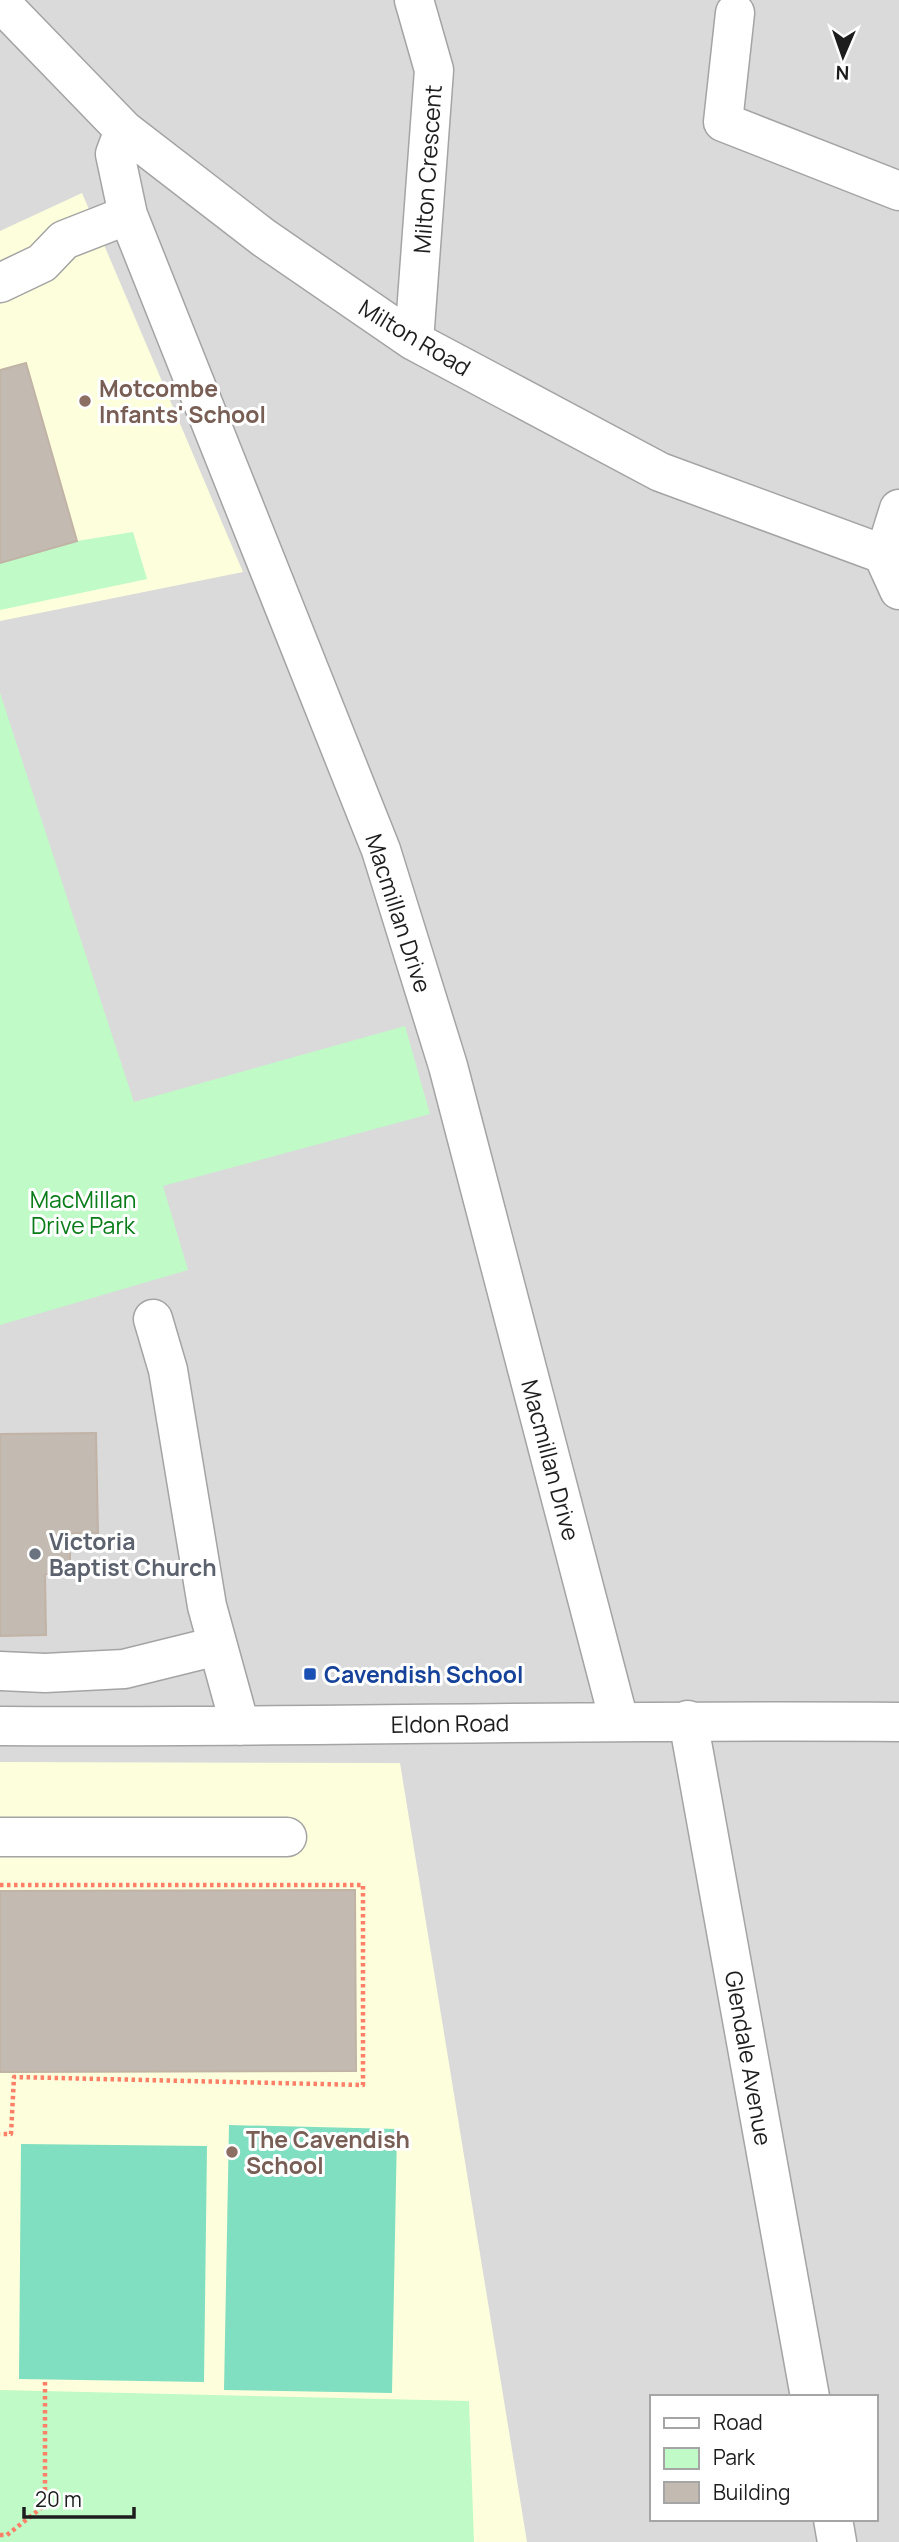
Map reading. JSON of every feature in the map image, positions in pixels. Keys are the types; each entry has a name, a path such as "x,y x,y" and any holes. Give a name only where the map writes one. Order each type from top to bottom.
{"street":[{"name":"Milton Crescent","path":"414,0 435,70 414,341"},
{"name":"Milton Road","path":"0,2 124,130 264,238 414,341 660,472 894,569"},
{"path":"736,13 723,122 899,191"},
{"name":"Macmillan Drive","path":"124,130 116,154 128,215 381,850 448,1066 619,1721"},
{"path":"0,284 42,263 64,240 128,215"},
{"path":"894,569 899,509"},
{"path":"153,1319 168,1370 207,1606 240,1726"},
{"path":"0,1671 44,1673 124,1669 217,1646"},
{"name":"Eldon Road","path":"0,1726 688,1720 899,1722"},
{"name":"Glendale Avenue","path":"688,1720 810,2395"},
{"path":"0,1837 286,1838"},
{"path":"833,2521 837,2542"}],"path":[{"path":"0,1885 363,1885 363,2085 14,2077 11,2134 0,2134"},
{"path":"0,2535 7,2535 45,2505 45,2380"}],"shaded area":[{"path":"0,0 899,0 899,2542 0,2542"},
{"name":"Motcombe Infants' School","path":"82,193 243,572 0,621 0,231"},
{"name":"The Cavendish School","path":"0,1762 400,1763 527,2542 0,2542"}],"green space":[{"path":"133,532 147,579 0,610 0,563 77,541"},
{"name":"MacMillan Drive Park","path":"0,693 134,1102 405,1026 430,1114 163,1186 188,1270 0,1325"},
{"path":"229,2125 397,2129 392,2393 224,2390"},
{"path":"21,2144 207,2146 204,2382 19,2379"},
{"path":"0,2390 469,2401 474,2542 0,2542"}],"building":[{"path":"26,363 77,541 0,563 0,370"},
{"name":"Victoria Baptist Church","path":"96,1433 98,1533 70,1533 70,1574 45,1574 46,1635 0,1636 0,1434"},
{"path":"355,1890 356,2071 0,2072 0,1891"}],"place":[{"name":"Motcombe Infants' School","path":"85,401"},
{"name":"Victoria Baptist Church","path":"35,1554"},
{"name":"Cavendish School","path":"310,1674"},
{"name":"The Cavendish School","path":"232,2152"}]}
